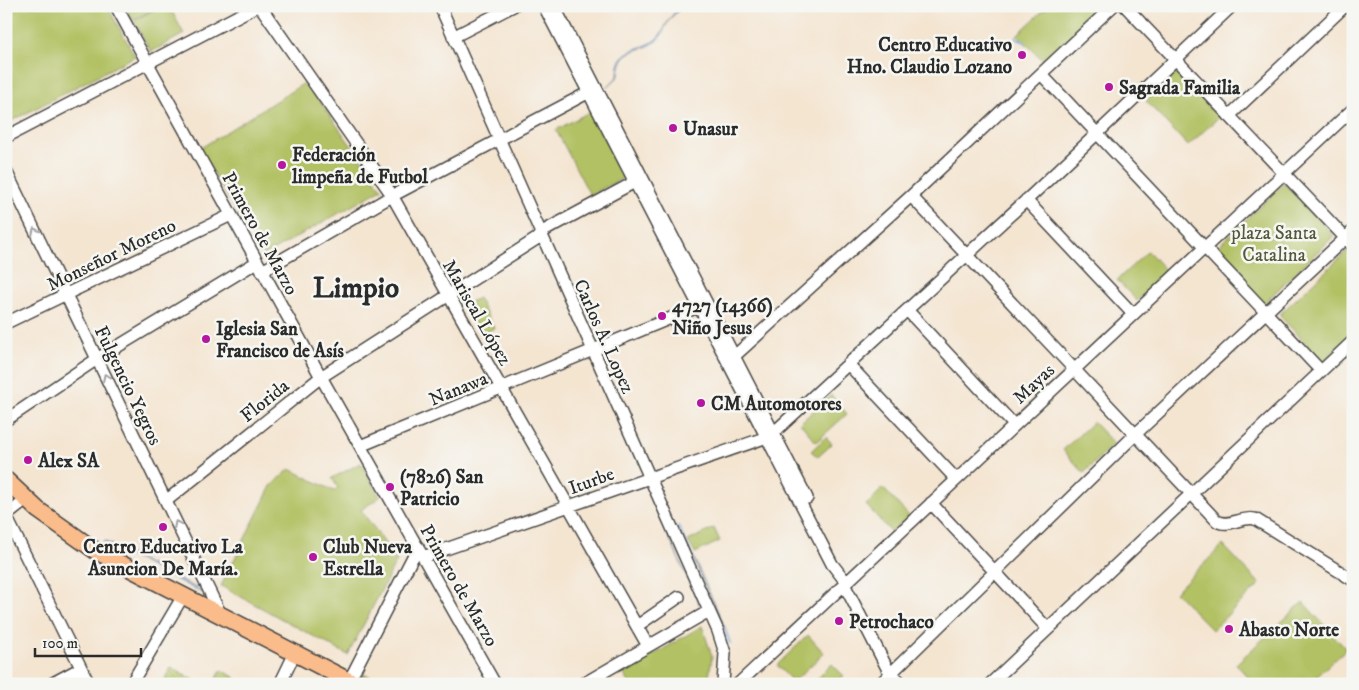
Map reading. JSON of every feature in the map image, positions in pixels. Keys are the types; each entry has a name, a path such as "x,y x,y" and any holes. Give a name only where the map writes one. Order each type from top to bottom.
{"highway":[{"path":"6,480 26,500 69,534 96,551 352,682"}],"street":[{"name":"Primero de Marzo","path":"116,6 321,377 496,684"},
{"name":"Carlos A. Lopez","path":"440,6 709,611 725,653 723,684"},
{"path":"453,37 513,6"},
{"path":"544,6 592,90"},
{"path":"554,6 592,90 637,181 770,435 832,564 843,580 892,673 902,684"},
{"path":"731,360 911,196 1113,6"},
{"path":"880,684 1135,434 1266,312 1350,238 1284,174 1125,6"},
{"path":"770,435 967,255 1232,6"},
{"path":"1229,116 1345,6"},
{"path":"6,137 252,8"},
{"name":"Mariscal López","path":"252,8 392,196 648,646"},
{"path":"1041,74 1321,371"},
{"path":"6,420 97,359 259,266 592,90"},
{"name":"Mayas","path":"738,684 843,580 956,480 1353,109"},
{"name":"Fulgencio Yegros","path":"6,171 221,615"},
{"name":"Florida","path":"166,501 321,377 540,234 637,181"},
{"path":"911,196 1221,524 1242,519 1255,519 1353,580"},
{"path":"1026,200 1134,314"},
{"name":"Monseñor Moreno","path":"6,323 231,215"},
{"name":"Nanawa","path":"360,446 703,305"},
{"path":"907,310 1014,425"},
{"path":"990,684 1353,341"},
{"path":"848,364 956,480"},
{"name":"Iturbe","path":"420,552 569,507 770,435"},
{"path":"26,500 6,516 89,684"},
{"path":"931,503 1048,629"},
{"path":"352,682 420,552"},
{"path":"131,684 183,596"},
{"path":"637,626 679,597"},
{"path":"583,684 709,611"},
{"path":"280,684 295,653"},
{"path":"51,684 81,668"}],"green space":[{"path":"6,6 107,6 135,56 6,124"},
{"path":"125,6 169,6 184,34 151,52 134,21 155,9 132,20"},
{"path":"1048,6 1106,6 1045,62 1017,35"},
{"path":"1179,71 1220,116 1188,146 1146,101"},
{"path":"306,82 382,189 263,256 199,149"},
{"path":"591,111 625,177 590,195 556,130"},
{"name":"plaza Santa Catalina","path":"1284,183 1334,236 1263,304 1213,251"},
{"path":"1148,251 1167,272 1137,301 1117,280"},
{"path":"1347,251 1353,258 1353,334 1323,362 1279,315"},
{"path":"478,298 494,328 481,335 464,305"},
{"path":"831,395 847,414 816,442 800,423"},
{"path":"1093,422 1114,444 1084,473 1063,450"},
{"path":"826,437 832,444 818,457 811,451"},
{"path":"361,463 380,497 361,510 397,560 348,655 221,586 271,486 290,469 334,491 338,488 332,478"},
{"path":"883,488 909,516 891,532 866,505"},
{"path":"714,528 720,541 695,553 688,541"},
{"path":"1223,545 1260,584 1212,630 1175,592"},
{"path":"1303,602 1346,649 1308,684 1254,684 1236,664"},
{"path":"702,626 712,656 708,684 630,684 623,673"},
{"path":"808,635 824,653 793,682 777,665"},
{"path":"832,664 844,676 836,684 812,684"},
{"path":"171,668 202,684 163,684"},
{"path":"221,670 236,678 232,684 214,684"},
{"path":"365,674 378,681 379,684 369,684 363,680 362,676"}],"water":[{"path":"664,29 654,43 628,54 624,58 620,65 619,76 606,88 618,76 619,65 622,58 627,53 653,41"},
{"path":"646,487 647,487 702,610"},
{"path":"103,542 202,591 202,593"},
{"path":"692,556 726,630 725,631"}],"waterway":[{"path":"1015,38 1025,42"},
{"path":"678,526 693,558"},
{"path":"725,629 730,643"}],"place":[{"name":"Centro Educativo Hno. Claudio Lozano","path":"1022,55"},
{"name":"Sagrada Familia","path":"1109,87"},
{"name":"Unasur","path":"673,128"},
{"name":"Federación limpeña de Futbol","path":"282,165"},
{"name":"4727 (14366) Niño Jesus","path":"662,316"},
{"name":"Iglesia San Francisco de Asís","path":"206,339"},
{"name":"CM Automotores","path":"701,403"},
{"name":"Alex SA","path":"28,460"},
{"name":"(7826) San Patricio","path":"390,487"},
{"name":"Centro Educativo La Asuncion De María.","path":"163,527"},
{"name":"Club Nueva Estrella","path":"313,557"},
{"name":"Petrochaco","path":"839,621"},
{"name":"Abasto Norte","path":"1229,629"}],"district":[{"name":"Limpio","path":"356,287"}]}
